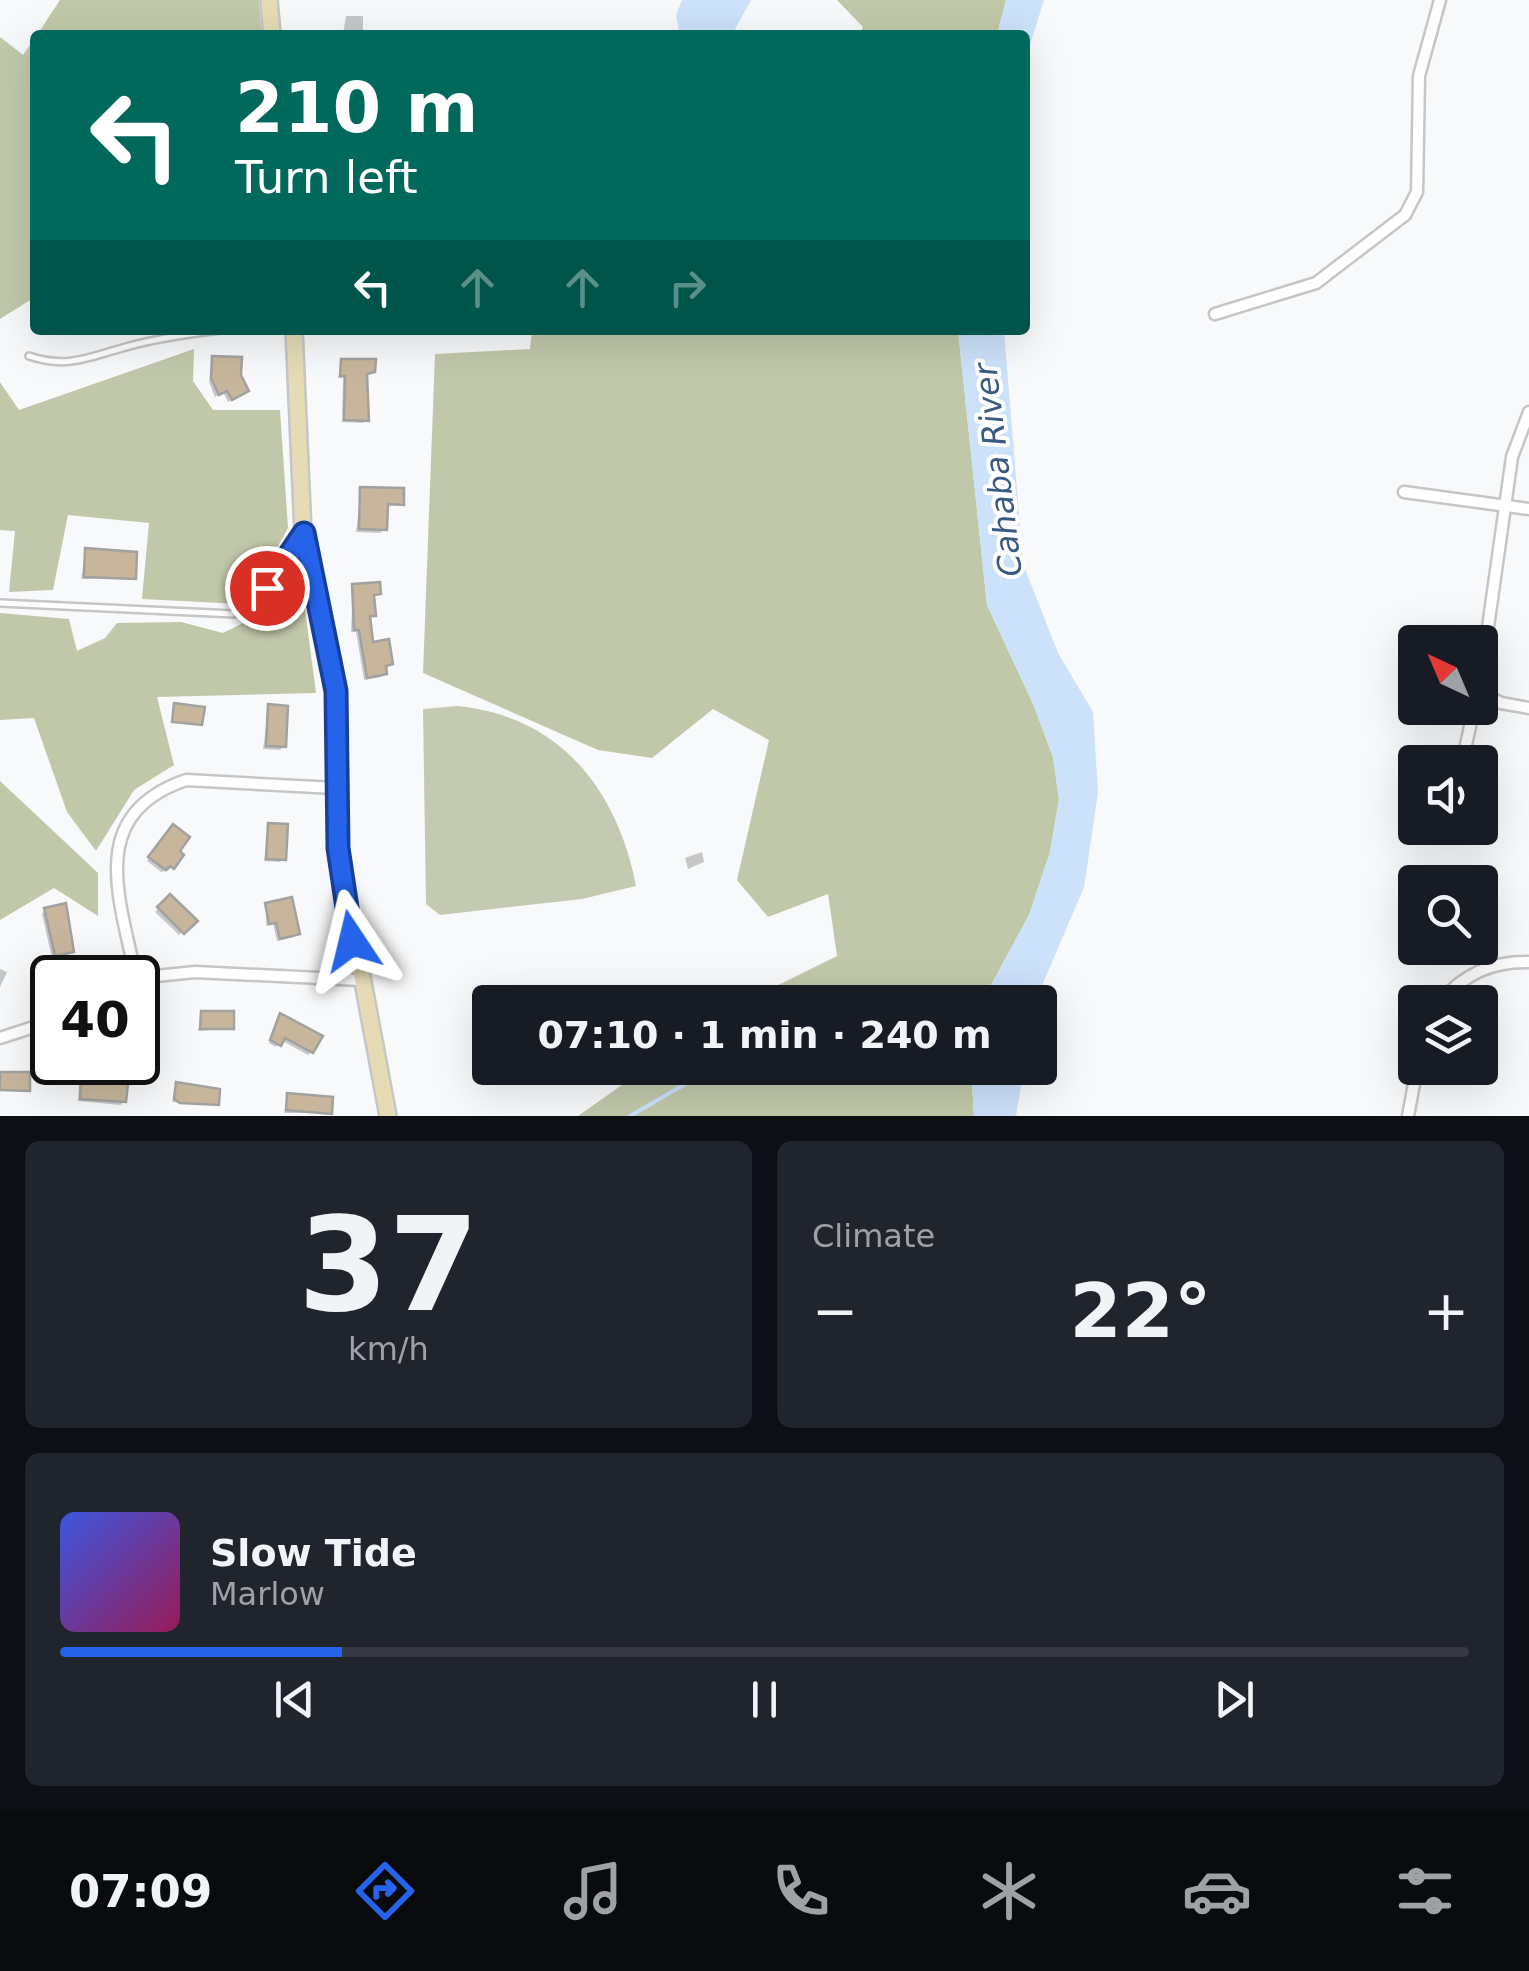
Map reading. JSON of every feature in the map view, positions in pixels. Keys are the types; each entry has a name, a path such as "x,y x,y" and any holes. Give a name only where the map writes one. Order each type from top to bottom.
{"street":[{"path":"269,0 272,30"},
{"path":"1215,314 1316,283 1405,215 1417,192 1419,76 1440,0"},
{"path":"294,335 304,533 335,676 334,788 342,884 388,1116"},
{"path":"1489,625 1512,458 1529,412"},
{"path":"1404,492 1529,509"},
{"path":"1498,701 1529,708"},
{"path":"131,955 114,867 118,842 141,805 165,788 186,780 334,788"},
{"path":"1458,985 1470,974 1505,961 1529,962"},
{"path":"160,976 195,972 360,980"},
{"path":"0,1038 30,1028"},
{"path":"1408,1116 1414,1085"}],"lane":[{"path":"28,356 55,365 83,363 120,349 194,335"},
{"path":"0,603 234,614 262,596 280,562 304,533"}],"green space":[{"path":"60,0 259,0 262,30 40,30"},
{"path":"837,0 1006,0 998,30 862,30"},
{"path":"0,37 23,55 30,45 30,300 0,319"},
{"path":"531,335 959,335 987,605 1053,757 1059,800 1050,852 1029,915 991,985 778,985 837,956 828,894 768,917 737,880 769,740 713,709 652,758 598,750 423,673 435,354 530,349"},
{"path":"194,349 193,381 213,410 280,410 288,528 256,586 240,604 142,599 149,523 68,515 53,590 9,592 15,531 0,530 0,382 19,410"},
{"path":"291,573 304,602 316,693 157,697 174,765 134,790 96,851 67,812 34,718 0,720 0,613 69,619 77,651 105,638 117,623 181,622 223,633 247,621"},
{"path":"457,706 526,725 578,763 614,818 636,886 582,899 440,915 426,904 423,709"},
{"path":"0,781 98,873 98,916 54,888 0,920"},
{"path":"622,1085 972,1085 974,1116 578,1116"}],"water":[{"path":"682,0 751,0 735,30 679,30 676,15"},
{"path":"1006,0 1044,0 1030,45 1030,30 998,30"},
{"name":"Cahaba River","path":"959,335 1004,335 1023,564 1058,653 1093,712 1098,793 1084,887 1042,985 991,985 1029,915 1050,852 1059,800 1053,757 987,605"},
{"path":"972,1085 1021,1085 1016,1116 974,1116"}],"building":[{"path":"212,356 242,357 241,375 249,391 232,400 227,391 219,395 211,378"},
{"path":"341,359 376,359 375,372 367,374 369,421 344,420 345,376 340,376"},
{"path":"360,487 404,488 404,505 388,504 387,530 359,529"},
{"path":"85,548 137,552 136,579 84,577"},
{"path":"380,582 381,594 374,595 376,616 370,616 373,642 389,639 393,664 386,666 387,674 367,678 359,630 354,630 352,584"},
{"path":"174,703 205,707 202,725 172,722"},
{"path":"268,704 288,706 286,747 266,746"},
{"path":"268,823 288,824 286,860 266,859"},
{"path":"173,824 190,837 174,869 170,866 166,870 148,857"},
{"path":"170,894 198,921 184,934 157,907"},
{"path":"292,897 300,934 280,939 276,923 269,924 265,903"},
{"path":"66,903 74,952 55,955 44,908"},
{"path":"201,1011 234,1011 234,1029 200,1029"},
{"path":"280,1013 323,1036 313,1053 285,1038 281,1046 270,1040"},
{"path":"0,1072 30,1072 30,1091 0,1090"},
{"path":"176,1082 220,1089 219,1105 180,1103 174,1099"},
{"path":"81,1085 128,1085 126,1102 80,1099"},
{"path":"287,1093 333,1097 332,1114 286,1110"}],"waterway":[{"path":"630,1116 684,1085"}],"route":[{"path":"267,588 280,562 304,533 333,660 338,848 352,941"}]}
